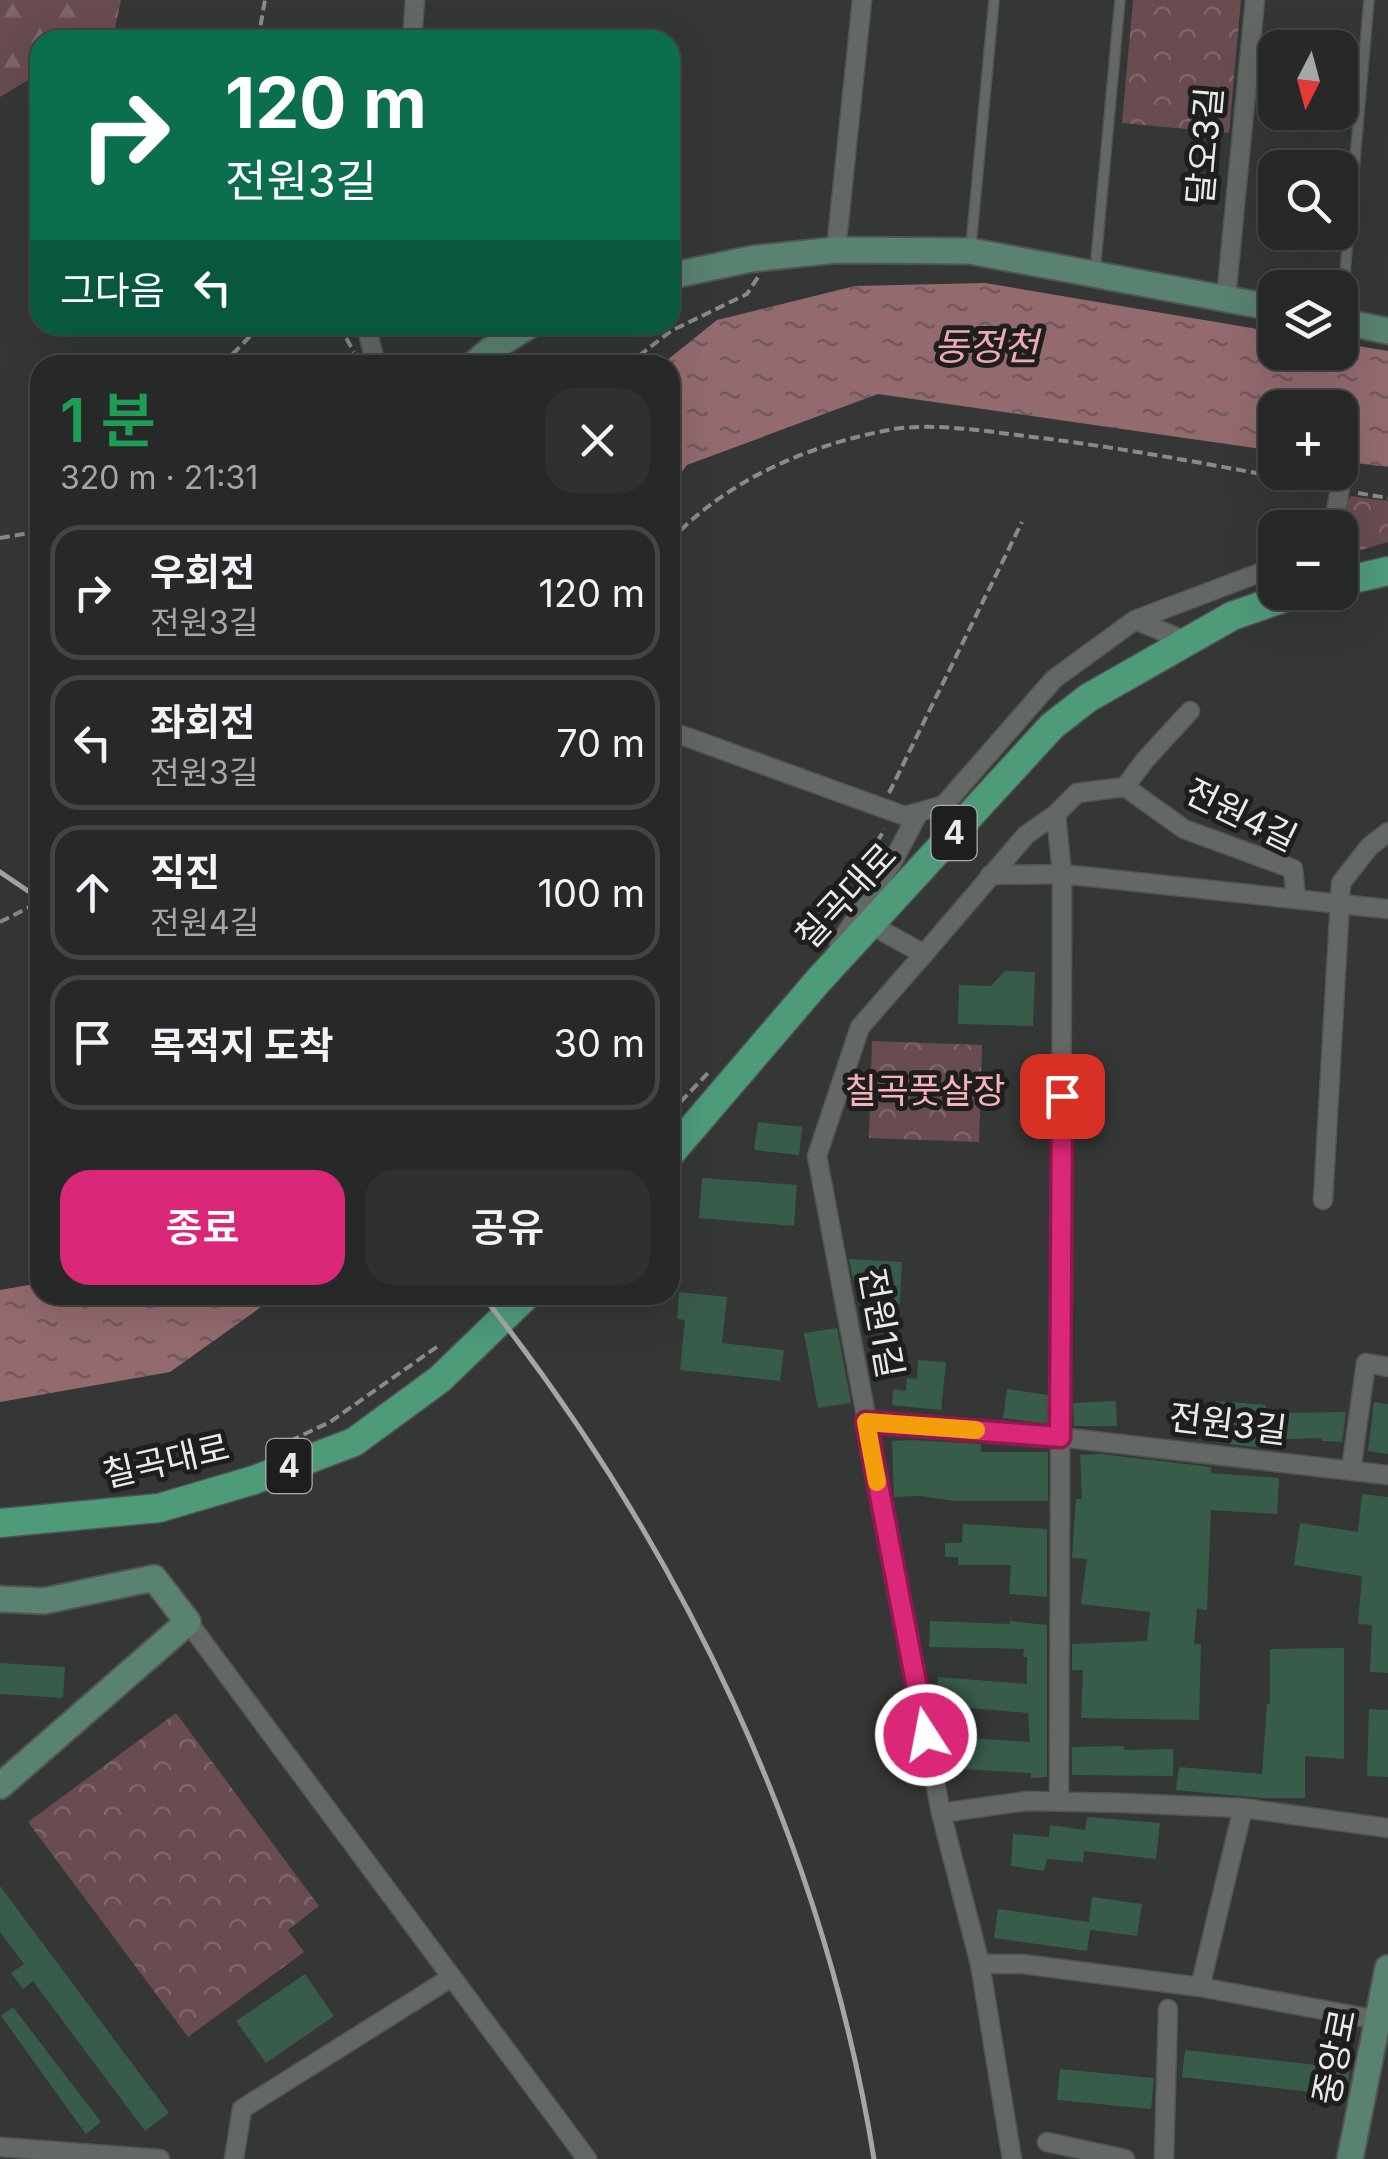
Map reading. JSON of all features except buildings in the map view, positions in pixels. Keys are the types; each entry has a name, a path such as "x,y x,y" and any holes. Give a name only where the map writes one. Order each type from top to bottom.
{"main road":[{"path":"1358,578 1388,570"},
{"name":"칠곡대로","path":"680,1142 818,980 1052,726 1088,698 1186,640 1258,607"},
{"name":"칠곡대로","path":"0,1523 158,1508 254,1480 354,1442 440,1379 517,1305"}],"street":[{"path":"413,30 415,0"},
{"path":"836,250 862,0"},
{"name":"달오3길","path":"1226,298 1255,0"},
{"path":"680,274 770,257 836,250 970,252 1258,305"},
{"path":"1358,325 1388,331"},
{"path":"485,355 514,335"},
{"path":"680,735 905,816 944,805 1054,679 1135,620 1258,573"},
{"path":"1135,620 1186,640"},
{"name":"전원4길","path":"1190,710 1126,787 1184,830 1293,869 1296,899"},
{"name":"전원1길","path":"1012,2159 980,1964 942,1814 818,1156 860,1027 1026,835 1077,793 1126,787"},
{"path":"818,980 919,812"},
{"path":"1056,814 1062,874 1058,1801"},
{"path":"1323,1200 1341,883 1369,847 1388,832"},
{"name":"전원4길","path":"990,875 1062,874 1388,909"},
{"path":"871,925 924,954"},
{"path":"1350,1470 1366,1363 1388,1367"},
{"name":"전원3길","path":"866,1422 1060,1437 1388,1475"},
{"path":"0,1600 44,1601 154,1578 588,2159"},
{"path":"0,1786 188,1622"},
{"path":"942,1814 1026,1800 1058,1801 1243,1808 1388,1828"},
{"path":"1200,1987 1243,1808"},
{"path":"980,1964 1024,1964 1200,1987 1383,2021"},
{"name":"중앙로","path":"1350,2159 1383,2021 1388,1968"},
{"path":"234,2159 242,2109 452,1977"},
{"path":"1164,2159 1168,2009"},
{"path":"1047,2142 1125,2159"},
{"path":"0,2146 160,2159"}],"lane":[{"path":"970,252 994,0"},
{"path":"1094,272 1120,0"},
{"path":"1345,270 1370,0"}],"path":[{"path":"260,30 265,0"},
{"path":"680,327 748,294 770,257"},
{"path":"232,355 252,335"},
{"path":"640,355 666,335"},
{"path":"680,530 750,476 830,446 892,429 973,429 1122,448 1258,474"},
{"path":"1345,490 1388,498"},
{"path":"857,884 862,866 888,824 882,808 1022,522"},
{"path":"0,538 30,533"},
{"path":"0,922 30,907"},
{"path":"680,1103 719,1061"},
{"path":"282,1444 330,1422 446,1340"}],"green space":[{"path":"0,0 121,0 112,30 30,30 30,79 0,97"},
{"path":"1133,0 1241,0 1229,133 1122,123"},
{"path":"1351,496 1388,501 1388,542 1358,551 1358,510 1342,509"},
{"name":"칠곡풋살장","path":"872,1041 982,1045 979,1142 869,1138"},
{"path":"176,1713 319,1906 288,1930 304,1952 188,2037 28,1822"}],"water":[{"name":"동정천","path":"985,283 1258,329 1258,370 1358,370 1358,346 1388,351 1388,467 1358,463 1358,390 1258,390 1258,449 878,394 687,465 680,474 680,355 673,355 717,320 855,286"},
{"path":"30,1285 30,1305 264,1305 170,1372 0,1402 0,1290"}],"railway":[{"path":"0,872 30,892"},
{"path":"490,1305 554,1391 620,1491 680,1594 733,1702 780,1812 819,1926 851,2041 874,2159"}],"slow traffic":[{"path":"877,1482 866,1422 976,1430"}],"route":[{"path":"926,1735 866,1422 1060,1437 1062,1096"}]}
